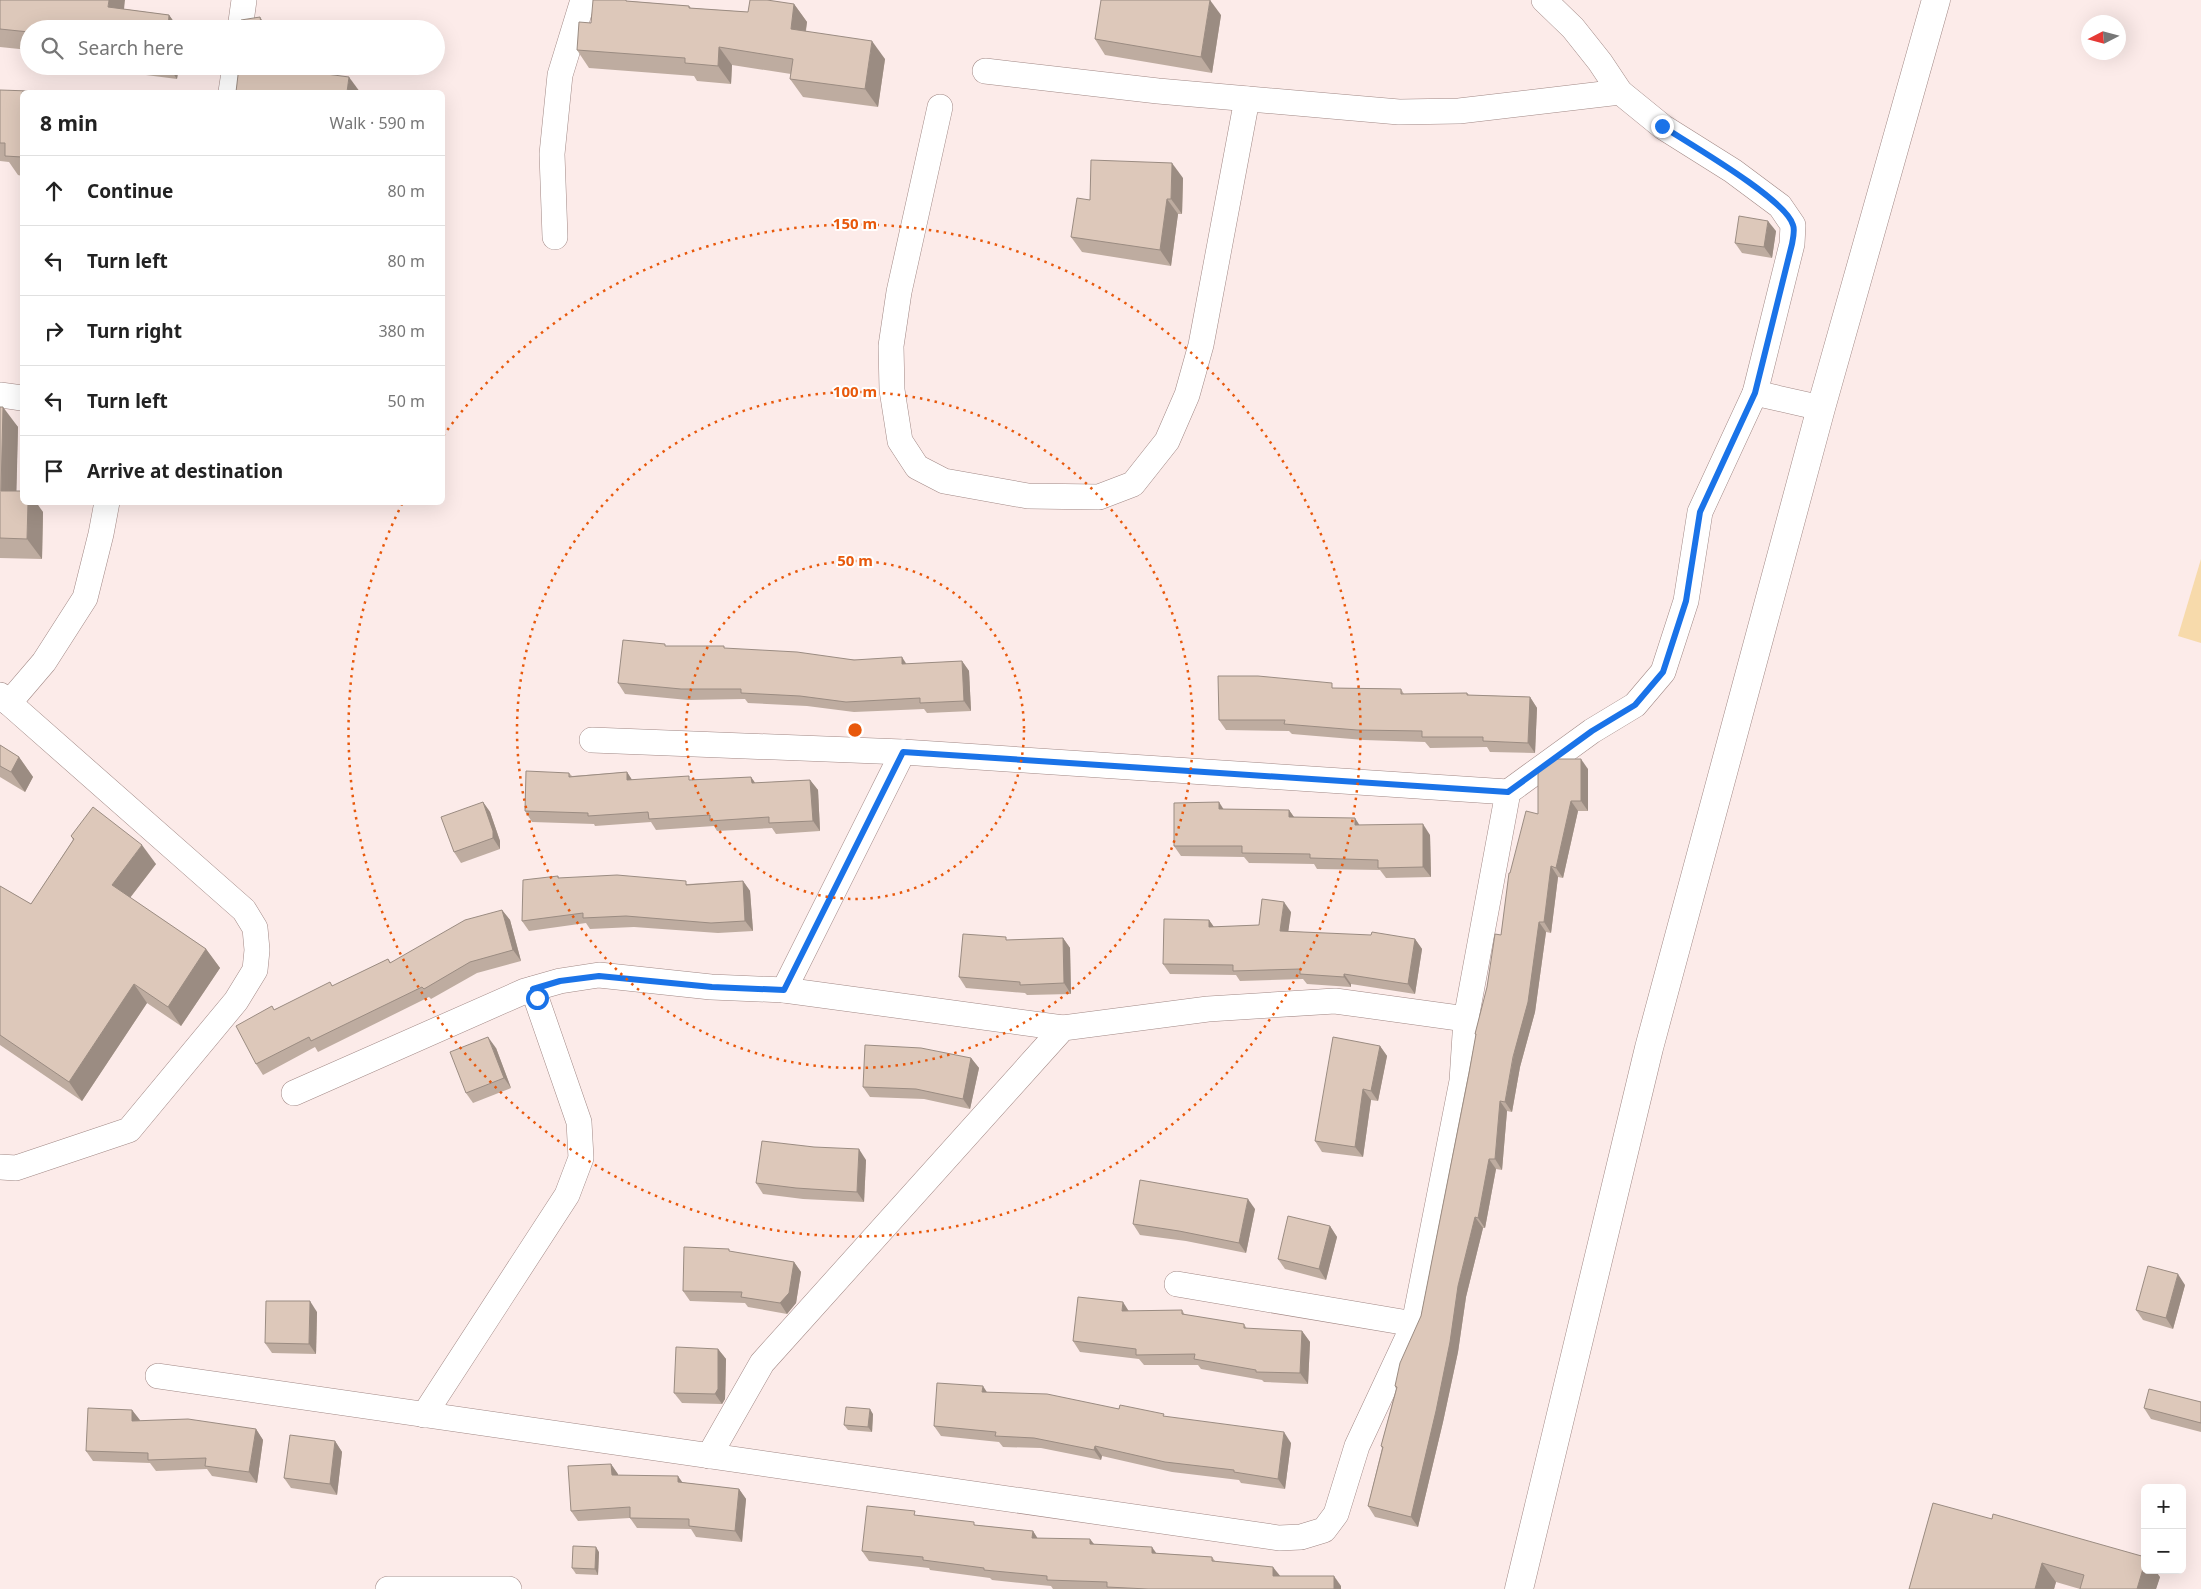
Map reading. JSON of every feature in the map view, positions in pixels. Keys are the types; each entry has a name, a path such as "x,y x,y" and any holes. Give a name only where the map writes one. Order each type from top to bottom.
{"main road":[{"path":"1519,1589 1649,1048 1821,408 1936,0"}],"street":[{"path":"241,20 244,0"},
{"path":"554,237 552,154 560,75 583,0"},
{"path":"592,740 903,752 1508,792 1592,731 1635,705 1663,672 1686,601 1700,512 1755,393 1792,244 1793,225 1780,206 1733,171 1662,126 1620,92 1600,62 1573,28 1544,0"},
{"path":"985,71 1158,91 1398,112 1459,111 1620,92"},
{"path":"231,90 234,75"},
{"path":"940,107 899,292 892,346 892,390 900,441 917,467 944,481 1028,496 1098,498 1133,484 1167,441 1187,395 1201,344 1247,99"},
{"path":"1755,393 1821,408"},
{"path":"0,395 20,398"},
{"path":"0,1167 16,1168 129,1130 236,1001 255,970 257,950 255,928 244,910 4,699 44,662 85,598 106,505"},
{"path":"784,990 903,752"},
{"path":"158,1376 1279,1538 1300,1537 1324,1530 1336,1514 1357,1446 1414,1324 1462,1081 1466,1019 1508,792"},
{"path":"294,1093 533,989 560,981 599,976 712,987 784,990 1063,1028 1208,1009 1335,1001 1466,1019"},
{"path":"424,1415 567,1195 581,1158 579,1122 533,989"},
{"path":"708,1456 762,1363 1063,1028"},
{"path":"1177,1284 1414,1324"},
{"path":"388,1589 494,1589"}],"shaded area":[{"path":"2201,559 2201,643 2178,636"}],"building":[{"path":"0,0 109,0 108,7 169,15 169,20 20,20 20,31 0,29"},
{"path":"593,0 626,0 689,6 689,8 748,12 750,0 767,0 794,4 791,29 872,41 865,89 790,79 793,59 719,47 718,66 685,63 685,58 577,50 579,22 591,23"},
{"path":"1101,0 1210,0 1201,57 1095,39"},
{"path":"260,17 260,20 241,20"},
{"path":"238,75 334,75 349,77 347,90 236,90"},
{"path":"0,90 20,91 20,157 5,156 5,143 0,143"},
{"path":"1091,160 1172,163 1171,199 1167,199 1160,250 1071,237 1077,198 1090,200"},
{"path":"1739,216 1768,221 1764,247 1735,243"},
{"path":"0,407 3,407 1,491 20,491 20,505 28,505 27,539 0,538"},
{"path":"623,640 665,644 665,646 724,646 724,648 797,652 854,660 902,657 902,664 962,661 964,701 920,703 920,698 846,702 800,696 741,693 741,689 681,689 618,683"},
{"path":"1218,676 1258,676 1332,683 1332,688 1401,689 1401,694 1467,693 1467,695 1530,697 1528,743 1483,741 1483,737 1422,737 1422,731 1357,730 1284,724 1285,720 1219,720"},
{"path":"0,745 19,757 11,772 0,766"},
{"path":"1557,759 1581,759 1581,801 1571,801 1556,868 1551,866 1544,922 1539,922 1528,1002 1513,1057 1505,1102 1500,1101 1495,1159 1489,1159 1478,1218 1475,1217 1458,1286 1450,1342 1436,1411 1411,1517 1368,1506 1383,1447 1381,1446 1397,1387 1395,1386 1400,1363 1421,1316 1475,1034 1487,987 1495,934 1501,935 1509,873 1526,811 1538,814 1538,772"},
{"path":"526,771 569,773 569,777 627,772 627,780 689,776 689,780 751,777 752,783 810,780 813,821 769,823 769,817 710,821 710,815 649,819 648,812 588,816 588,813 525,811"},
{"path":"483,802 493,831 493,838 454,852 441,817"},
{"path":"1219,802 1219,809 1289,810 1289,817 1355,818 1355,825 1423,824 1423,867 1378,868 1378,860 1310,858 1310,854 1242,853 1242,846 1174,846 1174,803"},
{"path":"93,807 142,845 112,885 206,949 168,1007 134,984 69,1082 0,1035 0,886 31,904 74,839 71,836"},
{"path":"617,875 686,881 686,885 743,881 745,921 711,923 626,916 583,918 583,913 522,921 523,880 558,876 558,878"},
{"path":"1262,899 1284,902 1280,931 1371,935 1372,932 1415,939 1408,984 1344,974 1344,977 1300,974 1300,969 1233,971 1233,965 1163,964 1164,919 1209,920 1209,927 1259,925"},
{"path":"502,910 513,950 470,962 424,989 422,987 311,1041 309,1037 256,1064 236,1026 272,1006 274,1010 330,982 332,986 388,959 390,963 465,920"},
{"path":"963,934 1006,937 1006,940 1063,938 1064,983 1020,985 1020,982 959,977"},
{"path":"488,1037 504,1078 466,1093 450,1052"},
{"path":"1333,1037 1380,1046 1371,1091 1363,1089 1355,1147 1315,1141"},
{"path":"865,1045 921,1048 971,1058 963,1099 916,1089 863,1087"},
{"path":"762,1141 814,1147 859,1149 857,1192 756,1183"},
{"path":"1140,1180 1248,1199 1239,1243 1133,1224"},
{"path":"1288,1216 1330,1226 1319,1269 1278,1259"},
{"path":"684,1247 729,1249 729,1251 794,1262 789,1293 780,1303 741,1297 742,1292 683,1291"},
{"path":"2148,1266 2178,1274 2166,1318 2136,1310"},
{"path":"1078,1297 1123,1302 1122,1311 1182,1310 1182,1314 1244,1324 1244,1328 1302,1331 1300,1373 1256,1372 1256,1370 1194,1359 1195,1354 1136,1355 1136,1349 1073,1341"},
{"path":"266,1301 310,1301 309,1344 265,1343"},
{"path":"676,1347 718,1349 718,1389 715,1394 674,1393"},
{"path":"937,1383 983,1386 982,1392 1047,1394 1119,1409 1120,1405 1164,1414 1163,1416 1284,1432 1278,1479 1234,1472 1234,1470 1165,1462 1095,1446 1094,1450 1034,1438 995,1436 996,1432 934,1426"},
{"path":"2149,1389 2201,1402 2201,1423 2144,1408"},
{"path":"846,1407 870,1409 868,1427 844,1425"},
{"path":"88,1408 132,1410 132,1421 188,1419 256,1429 249,1472 205,1466 206,1458 148,1460 148,1453 86,1451"},
{"path":"290,1435 335,1441 330,1484 284,1478"},
{"path":"611,1464 612,1475 678,1476 678,1482 739,1489 735,1531 689,1526 689,1519 630,1518 630,1507 571,1511 568,1466"},
{"path":"1933,1503 1992,1519 1993,1514 2141,1556 2141,1574 2137,1589 2080,1589 2084,1575 2042,1563 2035,1589 1909,1589"},
{"path":"867,1506 915,1511 914,1515 974,1522 974,1525 1033,1531 1032,1538 1090,1539 1090,1544 1152,1547 1152,1553 1212,1557 1212,1561 1273,1567 1273,1576 1334,1576 1334,1589 1148,1589 1107,1587 1107,1582 1047,1580 1047,1576 984,1570 984,1568 923,1560 923,1557 862,1551"},
{"path":"573,1546 596,1547 595,1569 572,1568"}],"route":[{"path":"537,998 533,989 560,981 599,976 712,987 784,990 903,752 1508,792 1592,731 1635,705 1663,672 1686,601 1700,512 1755,393 1792,244 1793,225 1780,206 1733,171 1662,126"}]}
